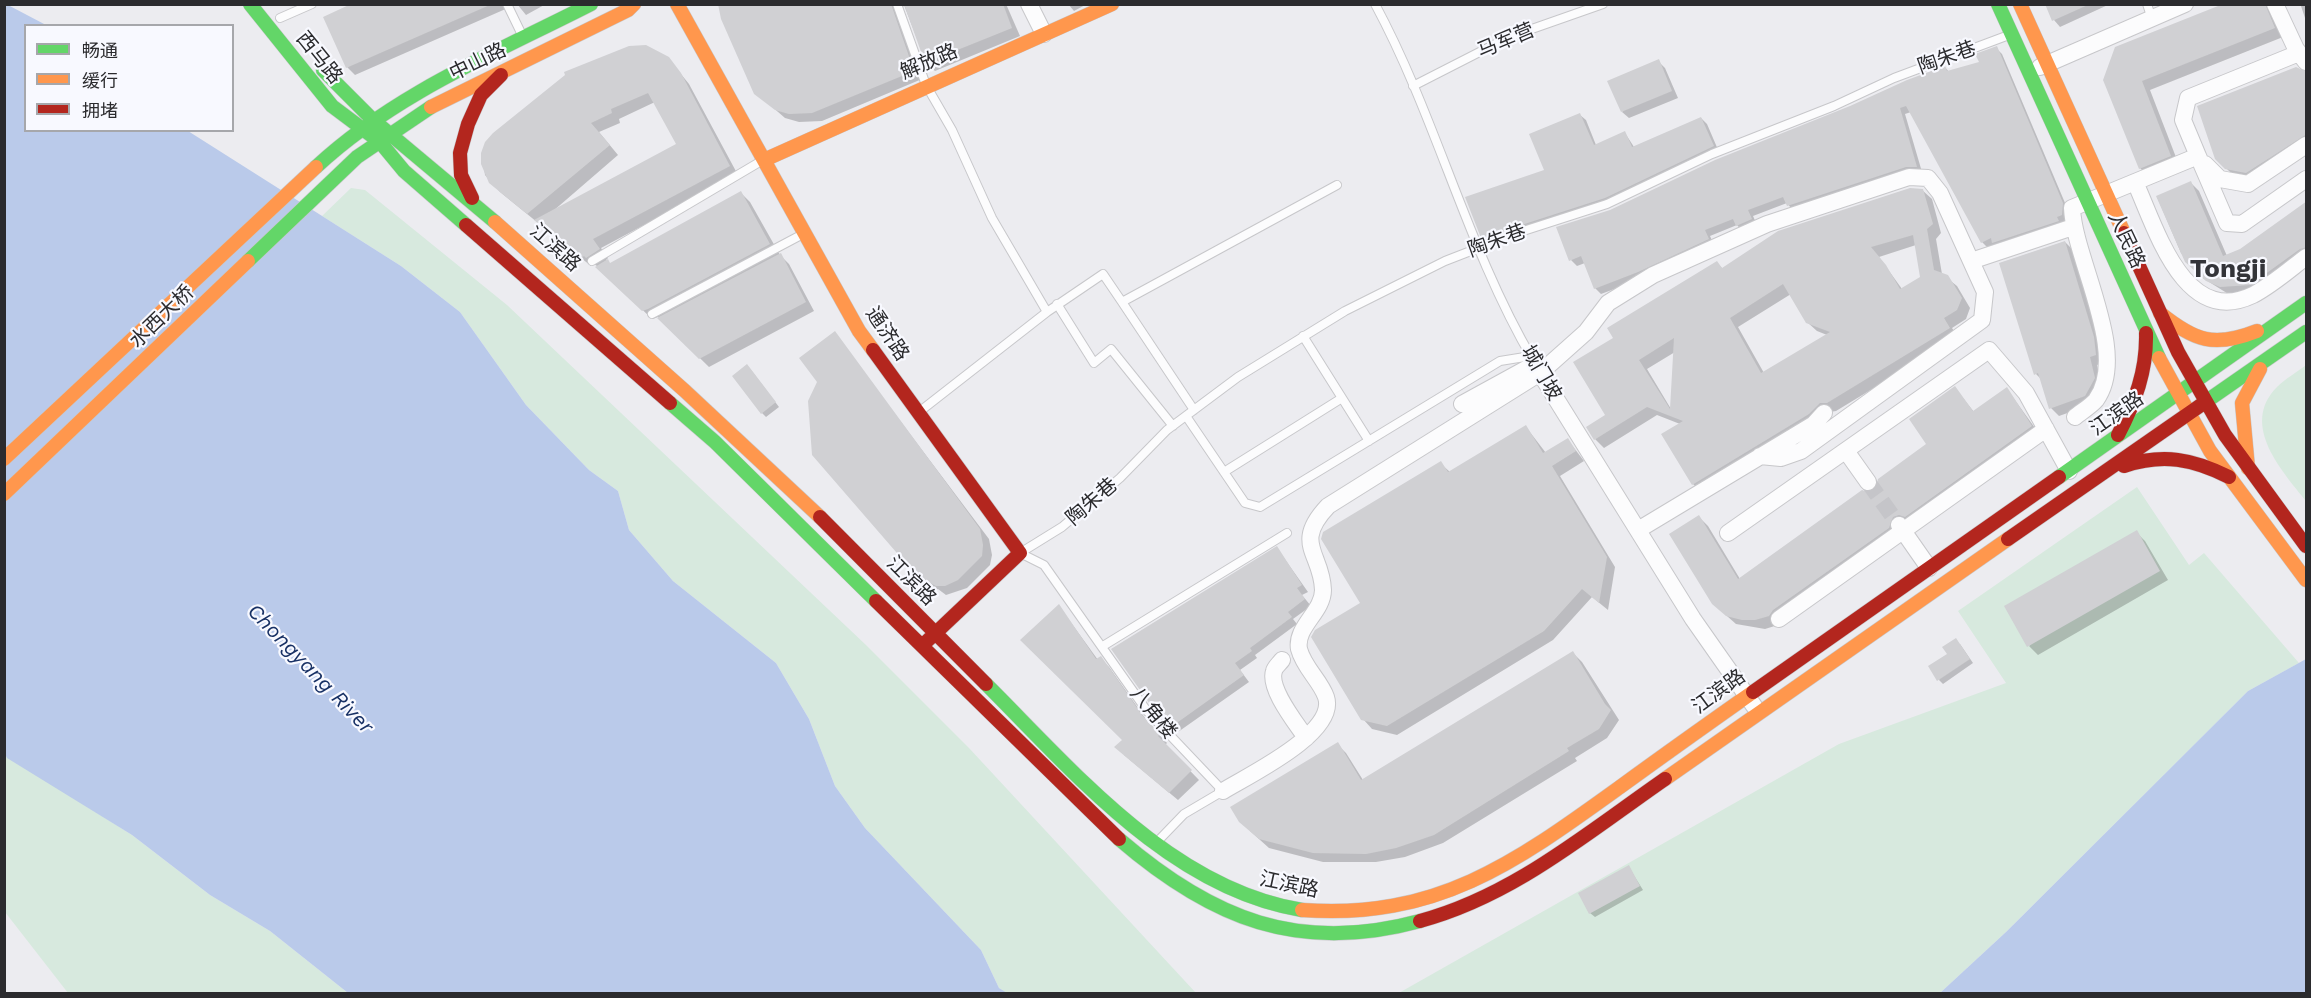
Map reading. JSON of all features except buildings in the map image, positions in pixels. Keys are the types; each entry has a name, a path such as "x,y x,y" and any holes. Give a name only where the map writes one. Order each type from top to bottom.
{"main road":[{"name":"西马路","path":"250,4 332,106 380,142"},
{"name":"西马路","path":"269,4 283,22"},
{"name":"中山路","path":"332,152 419,91 524,40 591,4"},
{"name":"中山路","path":"346,168 429,108 628,10 634,4"},
{"name":"通济路","path":"677,4 860,331 1020,554"},
{"name":"解放路","path":"764,160 926,85 1113,4"},
{"name":"人民路","path":"1998,4 2145,329 2189,414 2231,480 2307,580"},
{"name":"人民路","path":"2020,4 2160,313 2195,383 2249,470 2307,546"},
{"name":"西马路","path":"314,60 342,94 376,121"},
{"path":"473,202 461,175 460,153 468,124 481,94 505,71"},
{"name":"江滨路","path":"376,121 473,202 641,351 817,514 1083,780 1156,842 1198,873 1255,900 1321,912 1384,910 1446,893 1506,865 1575,819 2307,303"},
{"name":"江滨路","path":"380,142 404,171 715,442 1069,794 1143,860 1200,899 1265,924 1332,934 1376,932 1414,926 1452,914 1515,884 2307,332"},
{"name":"水西大桥","path":"4,459 332,152"},
{"name":"水西大桥","path":"4,494 346,168"},
{"path":"2160,313 2189,336 2218,342 2241,339 2283,320"},
{"path":"2116,438 2136,401 2148,360 2145,329"},
{"path":"2249,470 2242,403 2251,382 2263,364"},
{"path":"2098,477 2139,460 2162,456 2207,465 2231,480"},
{"path":"921,646 1020,554"}],"street":[{"path":"1029,4 1044,34"},
{"path":"2028,72 2150,12 2185,4"},
{"path":"2275,4 2283,25 2303,57 2187,98 2182,120 2227,223 2242,224 2307,179"},
{"path":"2198,156 2220,179 2248,184 2307,145"},
{"path":"2075,417 2096,399 2105,377 2107,350 2100,314 2073,227 2072,208 2198,156"},
{"path":"1223,791 1306,738 1320,724 1327,708 1326,697 1306,666 1299,648 1302,632 1318,609 1323,589 1311,547 1314,520 1328,506 1586,332 1608,303 1653,275 1767,224 1909,177 1928,178 1940,193 1985,292 1982,320 1802,451 1781,458 1760,456"},
{"path":"2135,182 2164,246 2185,282 2205,299 2231,300 2251,296 2307,257"},
{"path":"1971,261 2073,227"},
{"path":"1728,533 1989,350 2026,393 2069,471"},
{"path":"1462,404 1536,364"},
{"name":"城门坡","path":"1536,364 1693,619 1760,714"},
{"path":"1638,530 1814,424 1824,413"},
{"path":"1779,619 1901,528 2046,429"},
{"path":"1846,451 1868,482"},
{"path":"1901,528 1929,568"},
{"path":"1282,660 1274,670 1272,680 1279,697 1306,738"}],"lane":[{"path":"283,22 312,4"},
{"path":"507,4 524,40"},
{"path":"897,4 926,85 952,130 992,218 1047,312"},
{"name":"城门坡","path":"1375,4 1413,86 1501,301 1536,364"},
{"name":"马军营","path":"1413,86 1509,37 1588,7 1603,4"},
{"name":"陶朱巷","path":"1020,554 1062,527 1120,478 1173,426 1238,377 1345,311 1435,266 1479,248 1607,204 1712,154 1834,106 1894,78 2030,28"},
{"path":"592,261 764,160"},
{"path":"1122,302 1336,184"},
{"path":"652,314 805,233"},
{"path":"918,412 1057,304 1103,274 1194,410"},
{"path":"1057,304 1094,363 1111,349 1173,426"},
{"path":"1303,336 1369,441"},
{"path":"1186,416 1245,503 1260,507 1500,361 1536,364"},
{"path":"1224,472 1342,398"},
{"path":"1103,646 1287,533"},
{"name":"八角楼","path":"1020,554 1044,565 1147,711 1223,791"},
{"path":"1143,860 1156,842 1184,814 1223,791"}],"green space":[{"path":"351,188 365,190 507,305 866,645 969,748 1196,993 1007,994 999,988 981,950 865,828 835,786 809,719 776,663 673,581 629,530 618,491 589,470 526,405 460,312 401,266 322,216"},
{"path":"2306,365 2306,501 2286,476 2269,447 2263,432 2262,417 2266,402 2277,387"},
{"path":"2137,487 2189,565 2204,553 2299,663 2248,691 2006,932 1940,993 1397,994 1839,744 2006,683 1958,611"},
{"path":"4,754 132,835 210,895 270,931 348,993 68,993 5,912"}],"water":[{"name":"Chongyang River","path":"6,4 44,24 24,24 24,132 190,132 401,266 460,312 526,405 589,470 618,491 629,530 673,581 776,663 809,719 835,786 865,828 981,950 999,988 1007,993 348,993 270,931 210,895 132,835 7,758 5,754"},
{"path":"2306,659 2306,993 1940,993 2006,932 2248,691"}],"tunnel":[{"path":"1868,482 1899,525"}],"traffic: fast":[{"path":"250,4 332,106 380,142 404,171 466,225"},
{"path":"316,167 346,141 413,96 483,57 591,4"},
{"path":"1998,4 2159,358"},
{"path":"323,70 372,119 495,222"},
{"path":"248,261 357,157 431,107"},
{"path":"2059,477 2306,303"},
{"path":"2201,405 2306,332"},
{"path":"670,403 715,442 876,601"},
{"path":"986,684 1091,789 1168,853 1210,878 1255,898 1302,910"},
{"path":"1119,839 1188,890 1223,909 1259,922 1296,931 1335,933 1376,930 1420,921"}],"traffic: slow":[{"path":"431,107 628,10 634,4"},
{"path":"677,4 859,331 873,350"},
{"path":"764,160 1112,4"},
{"path":"2020,4 2124,233"},
{"path":"4,459 316,167"},
{"path":"495,222 685,391 820,517"},
{"path":"4,494 248,261"},
{"path":"2160,313 2184,330 2206,339 2229,339 2257,331"},
{"path":"2159,358 2210,451 2306,580"},
{"path":"2248,468 2242,403 2260,369"},
{"path":"1665,779 2008,539"},
{"path":"1302,910 1350,911 1394,906 1435,895 1473,880 1509,862 1545,839 1753,692"}],"traffic: jam":[{"path":"472,198 461,175 460,153 468,124 481,95 501,75"},
{"path":"466,225 670,403"},
{"path":"2124,233 2178,352 2225,435 2306,546"},
{"path":"2118,435 2139,386 2146,347 2146,333"},
{"path":"873,350 1020,553 925,643"},
{"path":"2008,539 2201,405"},
{"path":"2124,466 2152,460 2178,460 2203,466 2229,477"},
{"path":"1753,692 2059,477"},
{"path":"820,517 986,684"},
{"path":"876,601 1119,839"},
{"path":"1420,921 1487,896 1518,879 1578,841 1665,779"}],"district":[{"name":"Tongji","path":"2228,269"}]}
